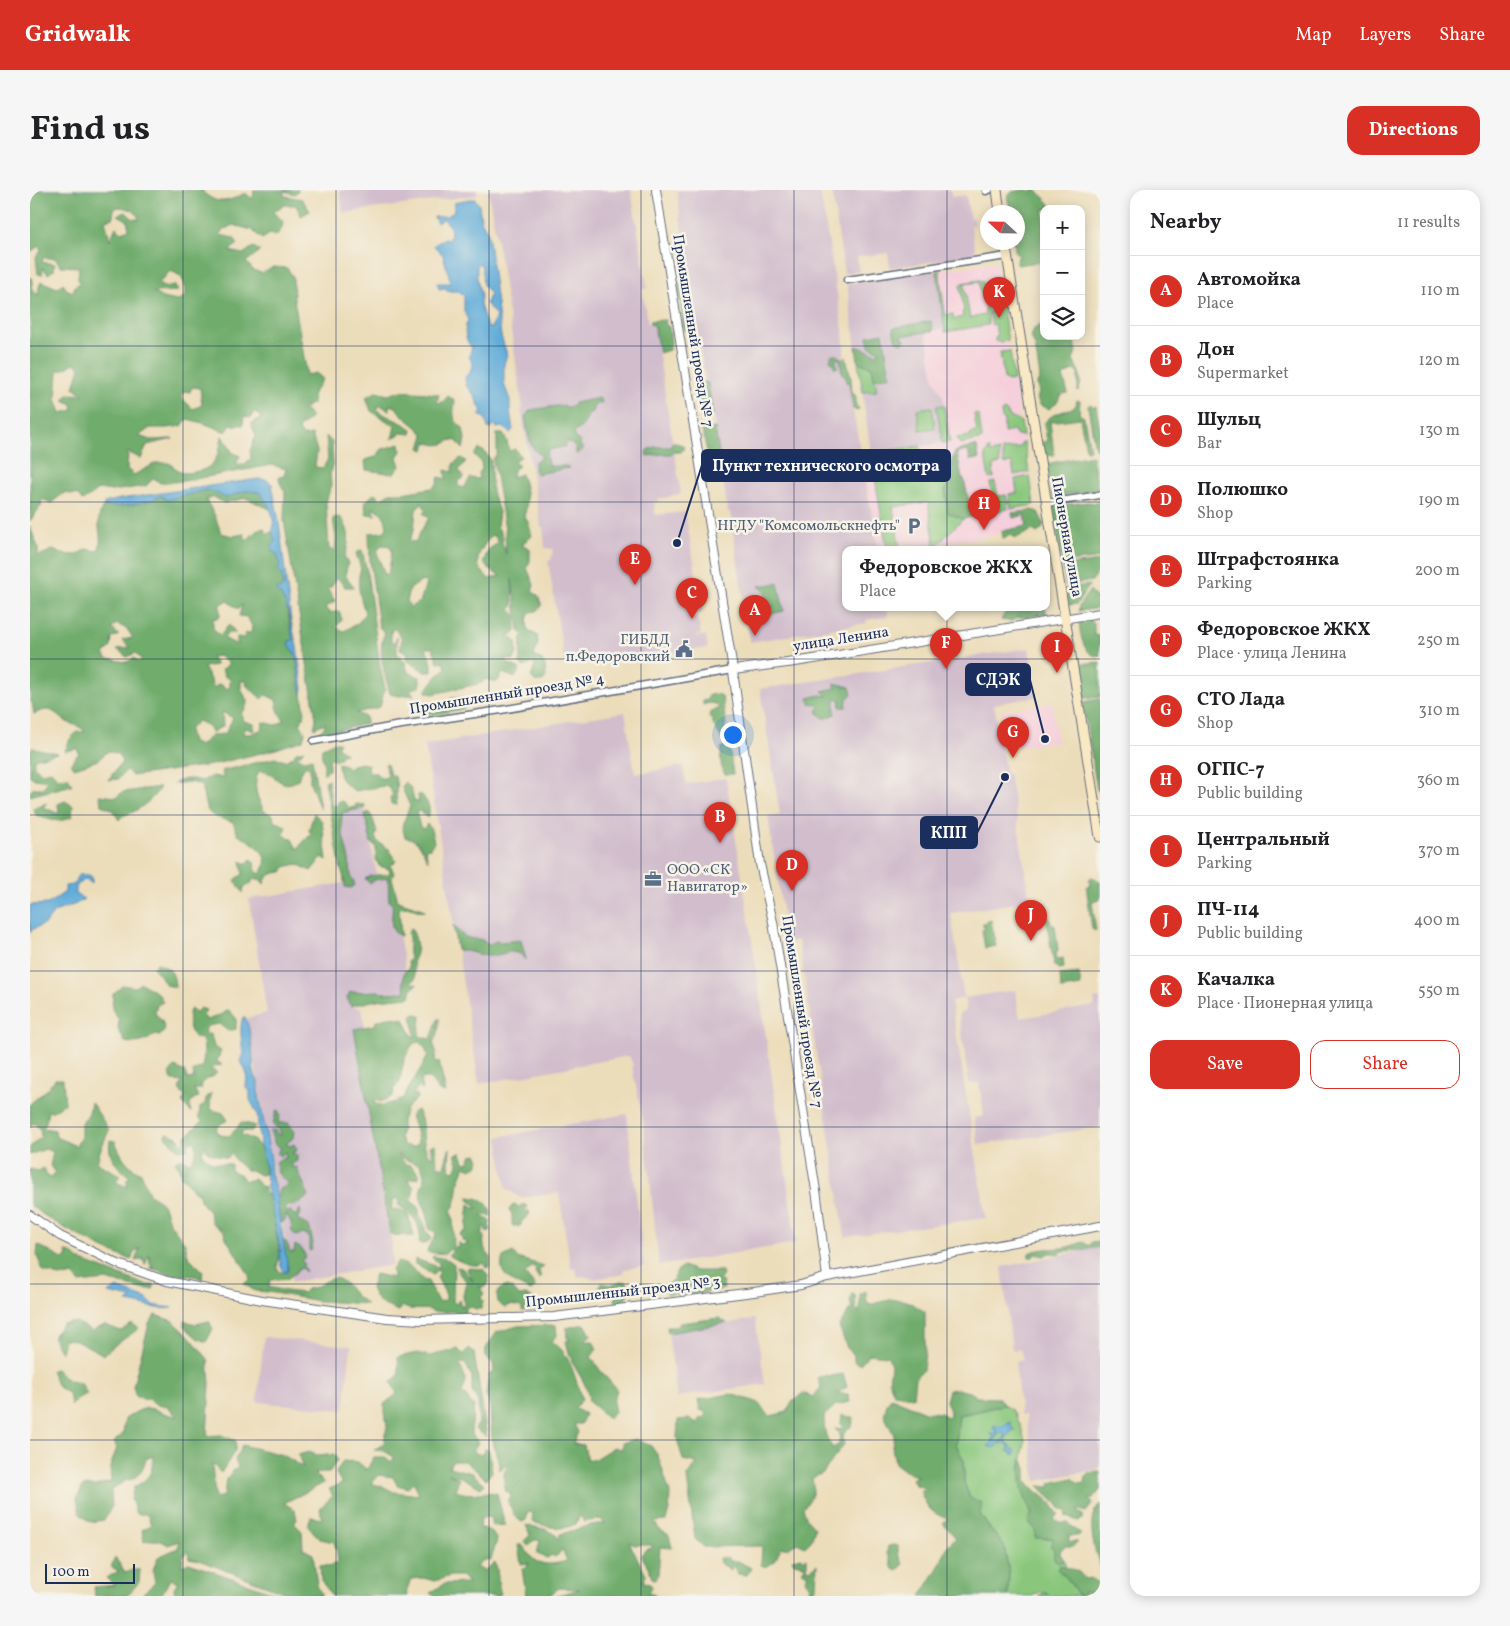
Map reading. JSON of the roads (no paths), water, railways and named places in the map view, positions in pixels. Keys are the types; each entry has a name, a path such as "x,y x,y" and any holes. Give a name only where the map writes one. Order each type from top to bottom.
{"main road":[{"path":"996,190 999,205"},
{"name":"Пионерная улица","path":"1006,250 1099,821 1100,837"}],"street":[{"name":"Промышленный проезд № 7","path":"656,190 733,670 759,858 774,922 817,1197 827,1277"},
{"path":"848,280 1007,256"},
{"path":"1047,503 1100,495"},
{"name":"улица Ленина","path":"733,670 1100,613"},
{"name":"Промышленный проезд № 4","path":"314,741 733,670"},
{"name":"Промышленный проезд № 3","path":"30,1215 60,1236 118,1264 167,1281 262,1300 421,1320 554,1317 754,1292 800,1285 827,1277 1100,1226"}],"water":[{"path":"475,199 479,205 481,220 488,233 501,336 507,354 504,364 504,384 510,400 513,430 510,433 502,427 497,428 494,424 491,426 491,429 488,428 485,418 479,415 482,411 473,394 466,386 465,377 472,367 469,356 472,348 466,335 468,320 464,311 464,296 459,291 448,291 445,288 439,289 437,283 451,283 443,255 434,246 437,242 444,239 448,240 451,235 450,226 443,219 437,223 434,217 448,216 454,211 454,203","holes":["480,263 483,286 490,293 486,303 496,316 491,328 487,327 480,305 481,296 477,279 477,265"]},
{"path":"258,479 268,480 272,484 279,522 291,620 303,688 302,695 296,655 288,642 293,640 289,614 284,601 276,591 284,586 281,573 278,570 280,564 278,555 271,550 275,540 272,532 273,516 259,492 246,491 225,498 215,492 206,490 167,500 161,496 133,504 104,506 104,503 120,499"},
{"path":"81,874 92,877 92,884 86,879 77,886 76,894 84,899 54,912 45,924 33,929 30,933 30,905 48,904 65,892 65,886 73,885 76,878"},
{"path":"243,1017 247,1021 255,1076 258,1081 271,1160 270,1166 288,1268 287,1272 284,1272 281,1267 279,1253 281,1252 267,1187 257,1113 250,1100 250,1091 246,1088 247,1074 241,1061 243,1052 241,1023"},
{"path":"117,1288 147,1299 153,1305 173,1308 156,1308 127,1302 132,1298 108,1293"},
{"path":"1011,1422 1011,1427 1015,1430 1012,1430 1006,1437 1006,1440 1012,1449 1015,1450 1015,1454 1013,1455 1012,1452 1008,1451 1009,1447 1005,1442 992,1448 988,1446 993,1442 992,1438 997,1443 1004,1439 1005,1435 1003,1432 998,1435 996,1434 997,1439 994,1439 991,1434 997,1430 993,1429 994,1426 999,1427"}],"place":[{"name":"Качалка","path":"999,318"},
{"name":"НГДУ \"Комсомольскнефть\"","path":"914,526"},
{"name":"ОГПС-7","path":"984,530"},
{"name":"Пункт технического осмотра","path":"677,543"},
{"name":"Штрафстоянка","path":"635,585"},
{"name":"Шульц","path":"692,619"},
{"name":"Автомойка","path":"755,636"},
{"name":"ГИБДД п.Федоровский","path":"684,649"},
{"name":"Федоровское ЖКХ","path":"946,669"},
{"name":"Центральный","path":"1057,673"},
{"name":"СДЭК","path":"1045,739"},
{"name":"СТО Лада","path":"1013,758"},
{"name":"КПП","path":"1005,777"},
{"name":"Дон","path":"720,843"},
{"name":"ООО «СК Навигатор»","path":"653,879"},
{"name":"Полюшко","path":"792,891"},
{"name":"ПЧ-114","path":"1031,941"}]}
